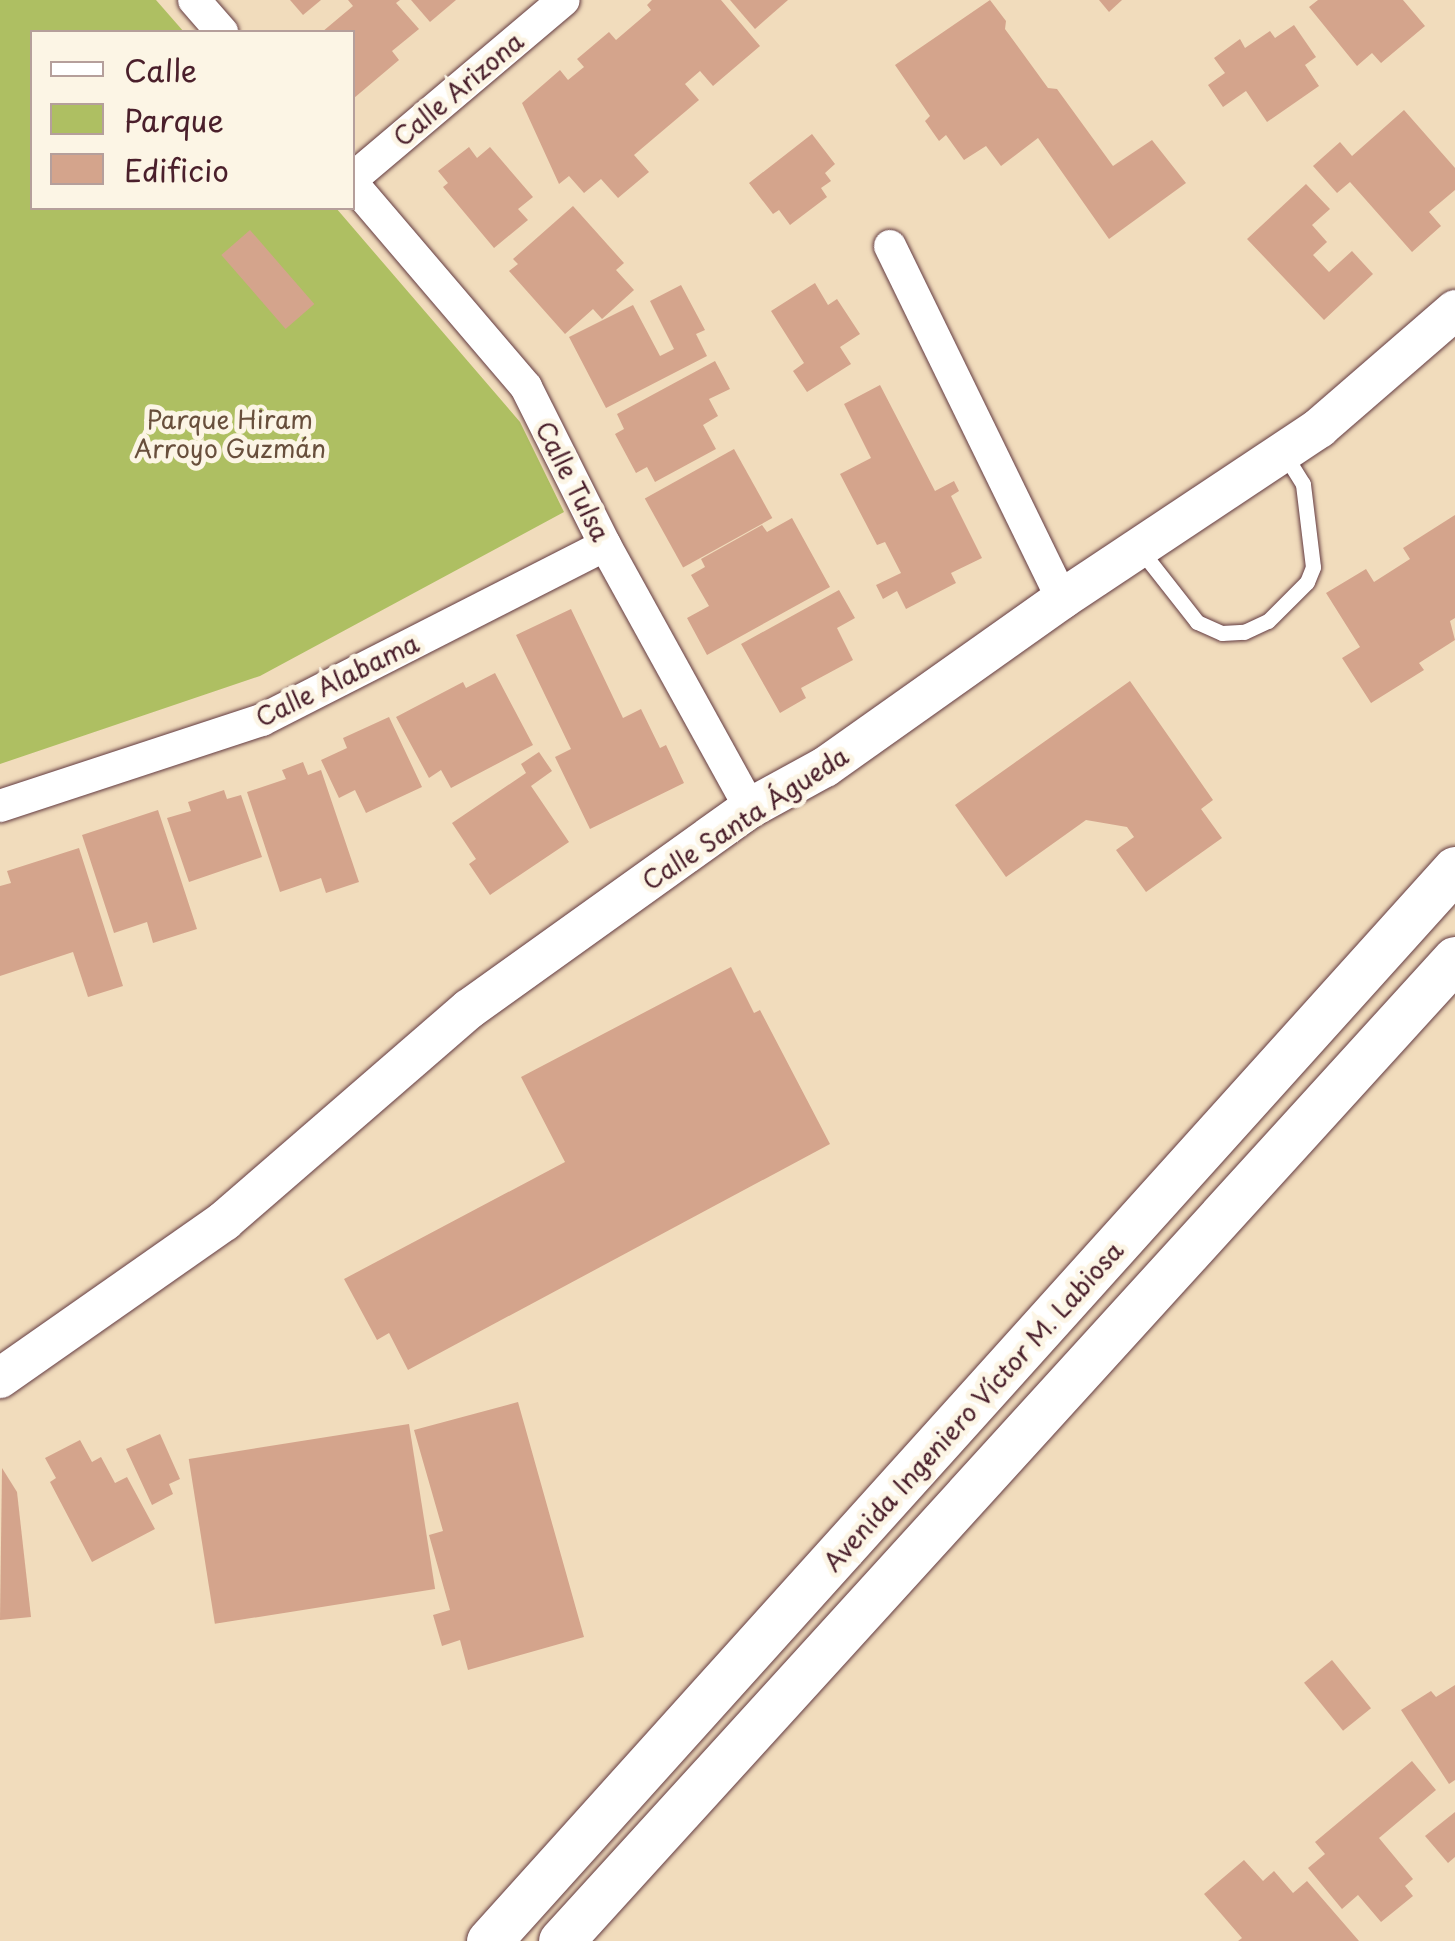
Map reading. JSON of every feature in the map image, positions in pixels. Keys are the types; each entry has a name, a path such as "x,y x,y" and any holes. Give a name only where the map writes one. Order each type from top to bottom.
{"main road":[{"name":"Avenida Ingeniero Víctor M. Labiosa","path":"489,1941 1455,869"},
{"path":"562,1941 1455,959"}],"street":[{"path":"194,0 220,30"},
{"name":"Calle Arizona","path":"355,178 564,0"},
{"name":"Calle Tulsa","path":"355,185 526,387 605,544 750,808"},
{"path":"890,246 1062,599"},
{"name":"Calle Santa Águeda","path":"0,1378 224,1222 469,1010 750,808 826,767 1062,599 1319,428 1455,310"},
{"name":"Calle Alabama","path":"0,806 262,720 605,544"}],"lane":[{"path":"1139,548 1197,622 1222,633 1244,632 1268,621 1307,582 1313,566 1303,484 1284,452"}],"green space":[{"name":"Parque Hiram Arroyo Guzmán","path":"0,0 156,0 182,30 30,30 30,210 338,210 520,422 564,512 260,676 0,764"}],"building":[{"path":"290,0 321,0 303,15"},
{"path":"348,0 400,0 396,3 419,29 392,51 399,60 355,97 355,30 324,30 353,6"},
{"path":"411,0 456,0 430,22"},
{"path":"652,0 721,0 760,46 713,86 700,71 685,84 699,100 634,155 649,172 618,198 601,179 584,193 569,176 559,184 522,103 560,70 568,80 584,67 577,59 609,32 616,40 651,10 647,5"},
{"path":"730,0 788,0 755,29"},
{"path":"990,0 1006,21 1005,29 1048,88 1057,89 1113,166 1152,140 1186,183 1109,239 1038,138 1001,166 986,146 964,160 946,135 939,141 925,121 930,116 895,65"},
{"path":"1099,0 1122,0 1109,12"},
{"path":"1318,0 1403,0 1425,26 1381,63 1372,53 1357,66 1309,7"},
{"path":"1294,25 1316,57 1305,65 1319,86 1267,122 1246,91 1223,107 1208,85 1225,73 1214,58 1240,39 1245,48 1270,31 1275,38"},
{"path":"1404,110 1455,168 1455,190 1429,212 1441,226 1412,252 1350,182 1337,193 1313,166 1340,142 1352,156"},
{"path":"812,134 835,164 825,173 831,181 821,188 827,197 790,225 779,210 773,214 749,183"},
{"path":"469,147 477,158 490,147 533,197 518,209 528,220 494,248 443,187 448,183 438,171"},
{"path":"1306,184 1330,209 1312,225 1327,242 1313,255 1329,272 1352,251 1373,274 1324,320 1247,239"},
{"path":"573,206 624,263 616,270 634,290 602,319 593,309 565,334 509,271 518,264 513,259"},
{"path":"250,230 314,304 286,329 221,255"},
{"path":"815,283 828,305 837,299 860,334 840,347 851,364 807,392 793,371 804,363 771,311"},
{"path":"681,285 705,330 696,334 707,356 606,408 569,337 633,305 660,356 674,349 650,301"},
{"path":"715,361 730,389 709,399 718,416 703,425 716,449 655,482 647,467 636,473 615,434 624,429 617,414"},
{"path":"880,385 935,491 954,481 959,491 951,496 982,558 951,573 956,583 906,609 897,591 883,599 876,585 901,573 885,542 877,545 840,474 871,458 844,404"},
{"path":"734,449 772,518 683,568 645,498"},
{"path":"1455,515 1455,618 1450,621 1455,640 1419,663 1424,670 1371,703 1342,658 1360,647 1326,593 1366,569 1374,582 1410,559 1403,548"},
{"path":"792,518 830,587 707,655 687,618 709,606 691,575 705,567 701,559 762,525 767,532"},
{"path":"839,590 855,618 837,628 853,660 801,688 806,698 780,713 741,644"},
{"path":"571,609 623,718 641,709 660,748 666,745 684,783 590,829 555,757 571,749 516,635"},
{"path":"495,673 533,745 451,788 441,770 429,778 396,717 463,682 466,688"},
{"path":"1130,681 1213,800 1201,809 1222,838 1146,892 1116,850 1134,837 1127,827 1086,820 1006,877 955,805"},
{"path":"389,717 422,787 366,813 355,790 339,798 321,760 347,748 343,738"},
{"path":"539,752 552,771 531,786 569,842 490,895 469,864 476,859 452,823 526,773 521,764"},
{"path":"303,762 308,775 321,770 359,882 326,893 321,878 280,892 247,792 286,779 282,770"},
{"path":"224,790 227,799 241,795 262,857 189,882 167,818 191,811 188,802"},
{"path":"158,810 197,929 153,943 147,922 114,933 82,835"},
{"path":"79,848 123,986 88,997 73,952 0,976 0,886 11,883 7,871"},
{"path":"731,967 754,1013 760,1010 830,1144 408,1370 389,1333 377,1340 344,1279 565,1162 521,1077"},
{"path":"518,1402 584,1637 468,1670 460,1640 442,1646 433,1615 450,1610 429,1535 443,1531 414,1430"},
{"path":"409,1424 435,1589 215,1624 189,1459"},
{"path":"160,1434 180,1479 169,1484 173,1494 152,1505 126,1449"},
{"path":"80,1440 92,1462 101,1457 115,1483 127,1477 155,1529 92,1562 50,1482 56,1478 45,1458"},
{"path":"2,1468 17,1492 31,1617 0,1620"},
{"path":"1332,1660 1371,1708 1343,1731 1304,1683"},
{"path":"1455,1685 1455,1780 1449,1784 1401,1710 1431,1691 1436,1697"},
{"path":"1412,1761 1436,1790 1379,1838 1413,1879 1405,1886 1413,1896 1381,1922 1358,1895 1342,1909 1308,1868 1325,1854 1315,1842"},
{"path":"1455,1812 1455,1857 1448,1863 1425,1836"},
{"path":"1244,1860 1263,1881 1274,1871 1293,1893 1307,1881 1359,1941 1238,1941 1242,1938 1204,1894"}]}
